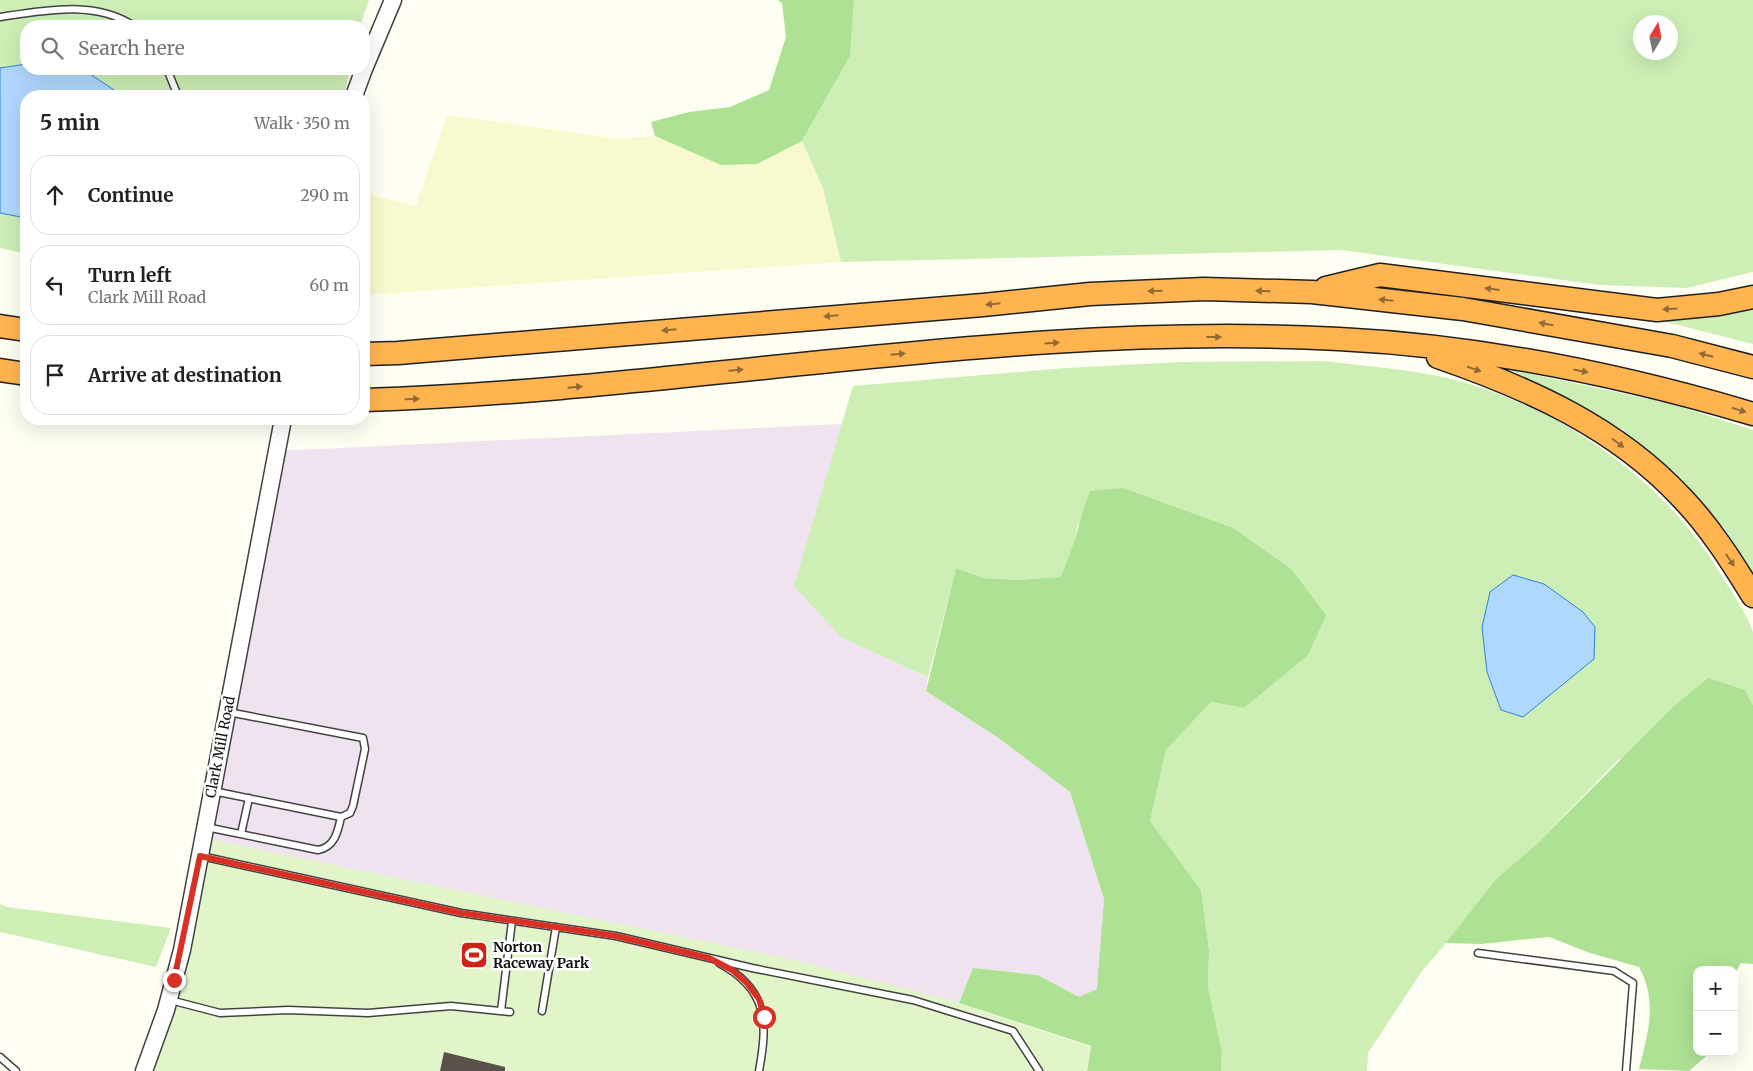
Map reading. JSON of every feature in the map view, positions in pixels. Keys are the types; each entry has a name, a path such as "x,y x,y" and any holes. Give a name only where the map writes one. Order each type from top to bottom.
{"highway":[{"path":"1312,292 1380,275 1657,310 1719,304 1753,296"},
{"path":"370,354 983,305 1090,294 1204,289 1312,292 1463,309 1672,346 1753,367"},
{"path":"0,326 20,329"},
{"path":"370,400 441,398 567,388 938,351 1120,338 1281,337 1377,342 1485,353 1616,378 1691,395 1753,414"},
{"path":"1377,342 1433,355 1484,373 1537,395 1605,433 1642,461 1682,498 1720,546 1753,596"},
{"path":"0,370 20,373"}],"street":[{"path":"370,55 393,0"},
{"path":"356,90 362,75"},
{"name":"Clark Mill Road","path":"144,1071 169,1000 182,950 282,425"}],"lane":[{"path":"0,17 90,7 122,16 127,20"},
{"path":"169,75 176,90"},
{"path":"212,790 341,817 350,813 353,806 365,749 362,738 227,712"},
{"path":"241,834 249,798"},
{"path":"205,827 318,850 326,848 338,833 341,817"},
{"path":"200,856 461,913 616,936 709,958 913,1000 1012,1031 1039,1071"},
{"path":"501,1011 512,921"},
{"path":"542,1011 556,927"},
{"path":"1478,953 1614,971 1633,983 1626,1071"},
{"path":"709,958 732,970 746,982 759,999 764,1017 765,1040 759,1071"},
{"path":"169,1000 220,1013 288,1010 368,1012 451,1006 510,1012"},
{"path":"0,1058 16,1071"}],"shaded area":[{"path":"842,424 820,500 842,638 928,677 926,691 1000,739 1070,792 1104,899 1098,989 1079,997 1038,975 973,968 959,1003 203,838 277,451"}],"green space":[{"path":"0,0 369,0 362,20 20,20 20,75 349,75 345,90 20,90 20,253 0,248"},
{"path":"778,0 854,0 850,56 802,141 757,164 721,165 655,136 651,122 689,112 730,107 769,90 786,37 782,3"},
{"path":"854,0 1753,0 1753,272 1686,288 1600,285 1341,250 841,262 823,188 802,141 850,56"},
{"path":"447,115 620,139 655,136 721,165 757,164 802,141 823,188 841,262 370,295 370,194 416,206"},
{"path":"1753,301 1753,344 1647,317"},
{"path":"1324,361 1432,375 1487,390 1526,405 1565,425 1601,448 1636,475 1667,504 1695,536 1748,619 1753,633 1753,705 1745,690 1617,761 1538,843 1497,878 1467,919 1422,971 1368,1053 1367,1071 1221,1071 1222,1052 1208,987 1209,950 1201,890 1150,821 1166,750 1211,702 1244,708 1078,523 1071,556 1060,577 1018,580 983,578 956,568 928,677 842,638 794,586 853,386 1066,368 1181,362"},
{"path":"1507,369 1672,404 1753,430 1753,573 1727,532 1680,477 1623,430 1506,374"},
{"path":"1123,488 1233,528 1292,570 1326,615 1308,655 1244,708 1211,702 1166,750 1150,821 1201,890 1209,950 1208,987 1222,1052 1221,1071 1087,1071 1091,1046 959,1003 973,968 1038,975 1079,997 1097,989 1104,899 1070,792 1000,739 926,691 956,568 983,578 1018,580 1060,577 1069,556 1090,491"},
{"path":"1708,678 1745,690 1753,705 1753,964 1741,963 1738,968 1738,966 1693,966 1693,1056 1706,1056 1689,1071 1639,1069 1648,1030 1650,1005 1645,980 1639,967 1590,953 1549,937 1481,944 1446,943 1497,878 1538,843 1672,708"},
{"name":"Norton Raceway Park","path":"203,838 794,960 949,1000 1091,1047 1087,1071 144,1071"},
{"path":"0,904 7,907 171,928 156,967 0,932"}],"water":[{"path":"20,65 20,75 92,75 114,90 20,90 20,217 0,213 0,68"},
{"path":"1513,575 1544,584 1583,612 1595,627 1594,659 1523,717 1501,710 1487,672 1482,627 1490,592"}],"building":[{"path":"444,1052 505,1067 505,1071 440,1071"}],"place":[{"name":"Norton Raceway Park","path":"474,955"}],"route":[{"path":"174,980 182,950 200,856 461,913 616,936 709,958 732,970 746,982 759,999 764,1017"}]}
